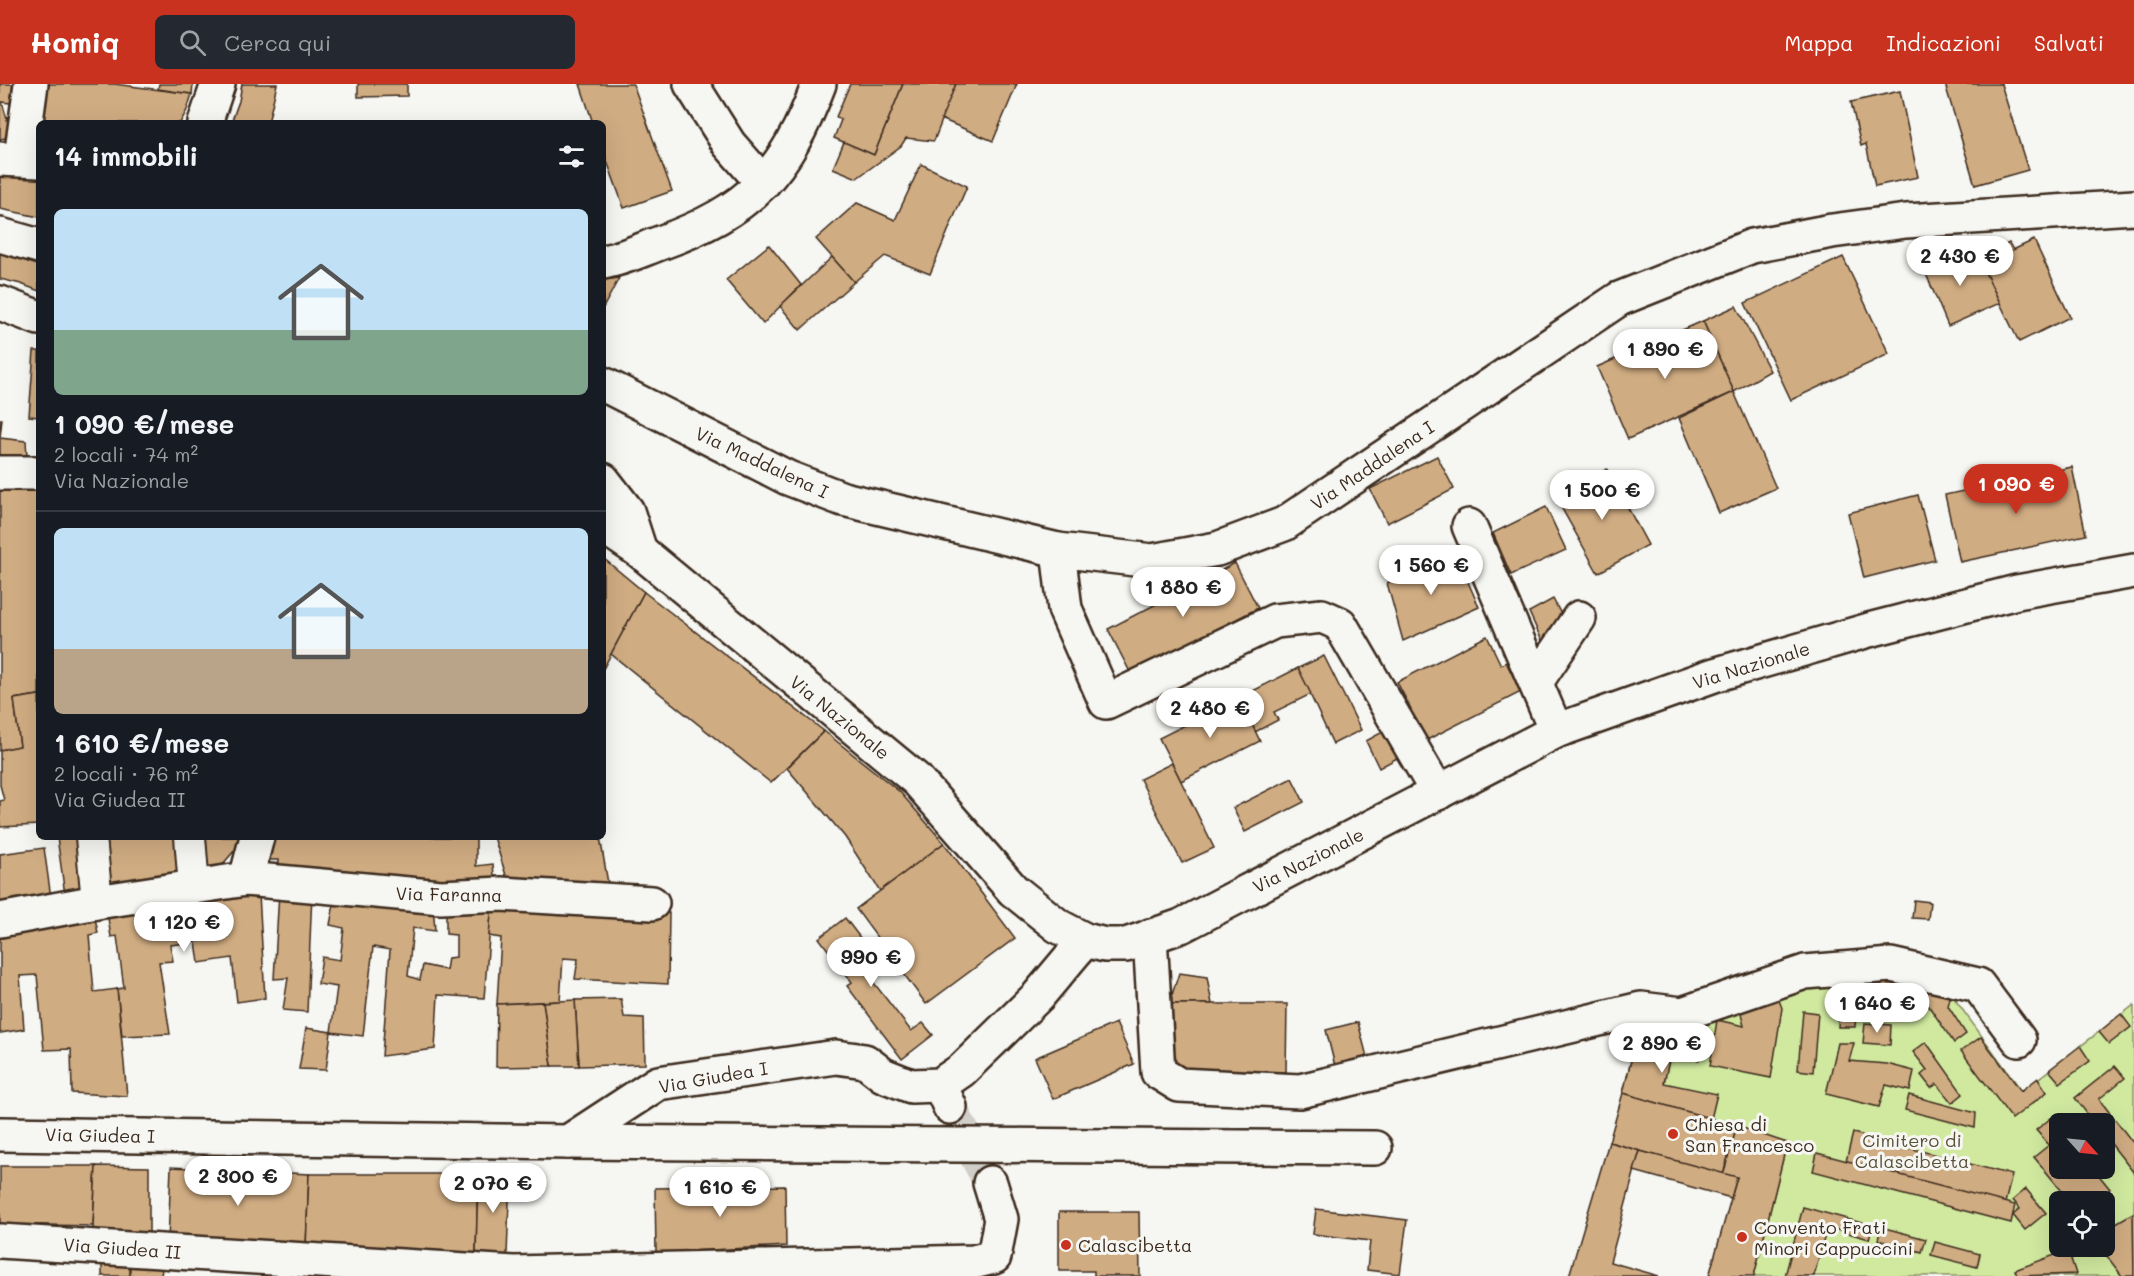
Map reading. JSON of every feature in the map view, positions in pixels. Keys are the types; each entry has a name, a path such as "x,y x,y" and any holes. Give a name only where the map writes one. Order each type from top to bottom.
{"street":[{"path":"20,159 31,84"},
{"path":"206,120 218,84"},
{"path":"691,84 729,144 763,183"},
{"path":"606,261 685,234 716,220 749,198 780,165 803,125 819,84"},
{"name":"Via Maddalena I","path":"606,386 788,478 843,499 1058,550 1152,561 1217,549 1284,524 1618,299 1752,246 1832,231 1906,221 2134,207"},
{"path":"0,235 36,245"},
{"path":"0,303 36,317"},
{"path":"0,473 36,473"},
{"path":"606,484 627,511 640,551"},
{"path":"1469,526 1556,731"},
{"name":"Via Nazionale","path":"606,528 640,551 917,780 1013,890 1058,926 1085,940 1105,945 1126,945 1180,926 1556,731 1714,675 1869,630 2017,592 2134,571"},
{"path":"1058,550 1065,609 1106,702 1275,621 1322,615 1340,624 1438,793"},
{"path":"1536,682 1579,618"},
{"path":"91,840 97,902"},
{"path":"190,840 194,887"},
{"path":"246,879 256,840"},
{"name":"Via Faranna","path":"0,920 97,902 246,879 441,897 501,894 652,903"},
{"path":"1150,936 1158,1072 1179,1085 1300,1091 1641,1009 1682,1014 1805,972 1891,965 1978,986 2019,1040"},
{"name":"Via Giudea I","path":"0,1134 568,1142 658,1083 836,1057 865,1061 883,1075 945,1096 962,1070 1038,996 1085,940"},
{"path":"568,1142 1375,1148"},
{"name":"Via Giudea II","path":"0,1241 514,1273 973,1262 1000,1266 1001,1220 990,1183"}],"green space":[{"name":"Cimitero di Calascibetta","path":"1807,980 1951,994 2022,1091 2134,1005 2134,1276 1754,1276 1787,1143 1623,1093 1641,1020"}],"building":[{"path":"0,84 19,84 17,104 2,102 12,137 0,139"},
{"path":"41,84 114,84 192,94 182,120 39,120"},
{"path":"159,84 193,84 192,94 158,89"},
{"path":"242,84 277,84 269,120 232,120"},
{"path":"358,84 407,84 407,96 358,97"},
{"path":"580,84 633,84 672,191 624,208 606,158 606,120 592,120"},
{"path":"850,84 903,84 874,155 834,138 841,120 836,117"},
{"path":"903,84 956,84 934,141 906,138 901,146 857,178 833,168 844,142 874,155"},
{"path":"956,84 1017,84 993,141 941,119"},
{"path":"1945,84 2001,84 2028,170 1975,185"},
{"path":"1900,91 1918,177 1875,186 1866,144 1861,146 1851,102"},
{"path":"921,164 967,186 930,274 885,256 854,282 816,239 857,203 895,220"},
{"path":"0,175 36,175 36,216 0,209"},
{"path":"2034,240 2070,317 2019,342 1976,254 1991,246 1993,251 2009,243 2013,250"},
{"path":"769,245 801,285 763,324 726,280"},
{"path":"0,251 36,265 36,290 0,279"},
{"path":"1976,254 2000,303 1948,326 1921,262"},
{"path":"832,257 854,282 800,330 780,306"},
{"path":"1843,257 1889,354 1791,400 1745,303"},
{"path":"619,278 606,302 606,280"},
{"path":"1736,306 1770,371 1734,392 1703,321"},
{"path":"1703,321 1734,392 1628,439 1597,367"},
{"path":"34,351 36,351 36,417 29,416"},
{"path":"1734,392 1776,488 1719,513 1679,418"},
{"path":"0,438 26,441 27,457 0,458"},
{"path":"1437,456 1454,489 1387,523 1370,489"},
{"path":"2072,467 2086,535 1960,562 1945,495"},
{"path":"1607,469 1648,545 1598,573 1556,498"},
{"path":"0,490 36,490 36,695 14,699 20,746 0,750"},
{"path":"1918,495 1935,560 1864,578 1848,513"},
{"path":"1546,507 1566,550 1511,575 1493,533"},
{"path":"1454,550 1479,607 1403,641 1387,583"},
{"path":"606,560 644,592 606,663"},
{"path":"1235,563 1258,608 1131,674 1108,629"},
{"path":"644,592 824,731 771,783 611,654"},
{"path":"1553,599 1563,618 1543,643 1529,612"},
{"path":"1487,636 1501,665 1506,662 1521,692 1419,744 1404,713 1411,709 1397,682"},
{"path":"1324,656 1361,730 1333,744 1298,668"},
{"path":"1298,668 1311,694 1274,712 1278,720 1255,732 1239,698"},
{"path":"36,695 36,825 0,827 0,801 4,800 0,785 0,750 20,746 14,699"},
{"path":"1239,698 1260,741 1181,781 1159,738"},
{"path":"1388,729 1401,756 1379,768 1366,741"},
{"path":"824,731 900,792 944,843 880,891 845,837 787,768"},
{"path":"1172,763 1214,848 1182,863 1140,779"},
{"path":"1292,778 1304,802 1245,832 1233,808"},
{"path":"57,840 84,840 89,892 65,895"},
{"path":"98,840 183,840 187,875 103,889"},
{"path":"198,840 241,840 241,843 222,865 199,870"},
{"path":"272,840 476,840 476,866 493,864 495,886 278,874 279,860 269,860"},
{"path":"495,840 601,840 609,889 509,885"},
{"path":"944,843 1015,938 926,1004 856,909"},
{"path":"44,848 51,898 0,908 0,854"},
{"path":"279,892 312,893 307,1012 283,1010 288,978 274,979"},
{"path":"336,893 433,904 435,931 413,928 408,976 420,980 423,965 446,970 448,958 456,957 456,935 446,934 446,906 492,903 484,998 438,995 435,1049 382,1056 390,950 373,947 363,1036 331,1032 337,987 318,984 322,957 340,960 344,928 330,925"},
{"path":"259,894 265,998 237,1002 232,958 199,963 196,942 170,945 173,961 159,962 170,1034 122,1036 117,989 124,988 117,936 111,937 107,912"},
{"path":"1914,900 1930,902 1928,919 1912,918"},
{"path":"492,903 571,911 669,913 668,984 575,979 578,959 563,958 560,1001 497,1004 501,938 489,936"},
{"path":"95,918 98,933 89,935 94,992 117,989 127,1096 72,1093 71,1049 44,1050 37,975 20,976 24,1029 0,1033 0,934"},
{"path":"845,918 880,964 867,974 911,1031 923,1023 933,1035 902,1059 847,986 852,982 819,938"},
{"path":"1179,973 1207,977 1212,1004 1169,1004"},
{"path":"1890,979 1951,994 1948,1006 1966,1034 1954,1043 1928,1005 1888,994 1853,994 1853,980"},
{"path":"1776,992 1782,1008 1771,1078 1710,1066 1717,1020 1744,1026 1739,1006"},
{"path":"621,999 624,1017 644,1018 645,1064 579,1066 575,1000"},
{"path":"575,1000 579,1066 552,1066 543,1002"},
{"path":"543,1002 552,1066 496,1067 497,1004"},
{"path":"1169,1004 1287,1004 1286,1072 1169,1072"},
{"path":"1803,1011 1818,1013 1813,1072 1798,1070"},
{"path":"1839,1014 1856,1014 1855,1027 1838,1027"},
{"path":"2121,1014 2131,1027 2109,1044 2099,1032"},
{"path":"1641,1020 1676,1029 1664,1083 1717,1094 1711,1119 1623,1093"},
{"path":"1358,1022 1367,1057 1335,1066 1326,1030"},
{"path":"1116,1023 1134,1064 1053,1099 1035,1058"},
{"path":"1865,1023 1891,1025 1890,1045 1863,1043"},
{"path":"306,1028 331,1032 326,1070 299,1069"},
{"path":"1683,1033 1705,1040 1699,1060 1677,1053"},
{"path":"1981,1037 2021,1091 2038,1078 2047,1092 2012,1119 1961,1051"},
{"path":"1926,1042 1963,1094 1952,1103 1937,1084 1931,1088 1921,1075 1927,1070 1913,1052"},
{"path":"1838,1043 1854,1043 1849,1061 1887,1064 1914,1071 1910,1091 1886,1085 1879,1107 1826,1094"},
{"path":"2080,1046 2090,1061 2060,1083 2049,1070"},
{"path":"2115,1066 2125,1078 2099,1099 2110,1113 2087,1113 2075,1098"},
{"name":"Chiesa di San Francesco","path":"1623,1093 1737,1126 1723,1175 1609,1142"},
{"path":"1909,1095 1976,1113 1975,1128 1905,1110"},
{"path":"2049,1120 2049,1145 2036,1130"},
{"path":"2115,1120 2134,1144 2134,1173 2115,1149"},
{"name":"Convento Frati Minori Cappuccini","path":"1737,1126 1787,1143 1754,1276 1709,1276 1737,1177 1723,1175"},
{"path":"1853,1133 2012,1175 2005,1203 1846,1161"},
{"path":"1609,1142 1640,1151 1610,1262 1659,1276 1569,1276"},
{"path":"2049,1145 2049,1175 2034,1157"},
{"path":"1640,1151 1737,1177 1731,1198 1634,1171"},
{"path":"1817,1153 2015,1205 2011,1223 1813,1171"},
{"path":"0,1166 96,1166 93,1226 0,1224"},
{"path":"96,1166 149,1167 149,1239 95,1239 93,1226"},
{"path":"171,1167 309,1174 306,1247 168,1242"},
{"path":"309,1174 478,1174 476,1254 306,1247"},
{"path":"478,1174 510,1175 507,1255 476,1254"},
{"path":"2052,1179 2102,1179 2110,1189 2108,1191 2062,1191"},
{"path":"785,1186 786,1246 656,1253 655,1188"},
{"path":"2026,1189 2046,1213 2025,1230 2013,1215 2020,1209 2013,1200"},
{"path":"1803,1207 1873,1226 1869,1239 1827,1227 1814,1276 1785,1276"},
{"path":"1316,1209 1407,1220 1400,1274 1367,1270 1370,1241 1313,1234"},
{"path":"1059,1212 1139,1212 1140,1276 1094,1276 1094,1271 1059,1271"},
{"path":"2133,1213 2134,1276 2122,1276 2107,1257 2115,1257 2115,1224"},
{"path":"1881,1227 1926,1239 1922,1252 1878,1240"},
{"path":"1935,1242 1980,1254 1977,1267 1931,1255"},
{"path":"102,1254 131,1255 130,1276 102,1276"},
{"path":"2049,1257 2070,1257 2076,1274 2017,1276 2015,1270"},
{"path":"130,1267 162,1268 161,1276 130,1276"}],"tunnel":[{"path":"950,1107 990,1183"}],"place":[{"name":"Chiesa di San Francesco","path":"1673,1134"},
{"name":"Convento Frati Minori Cappuccini","path":"1742,1237"},
{"name":"Calascibetta","path":"1066,1245"}]}
